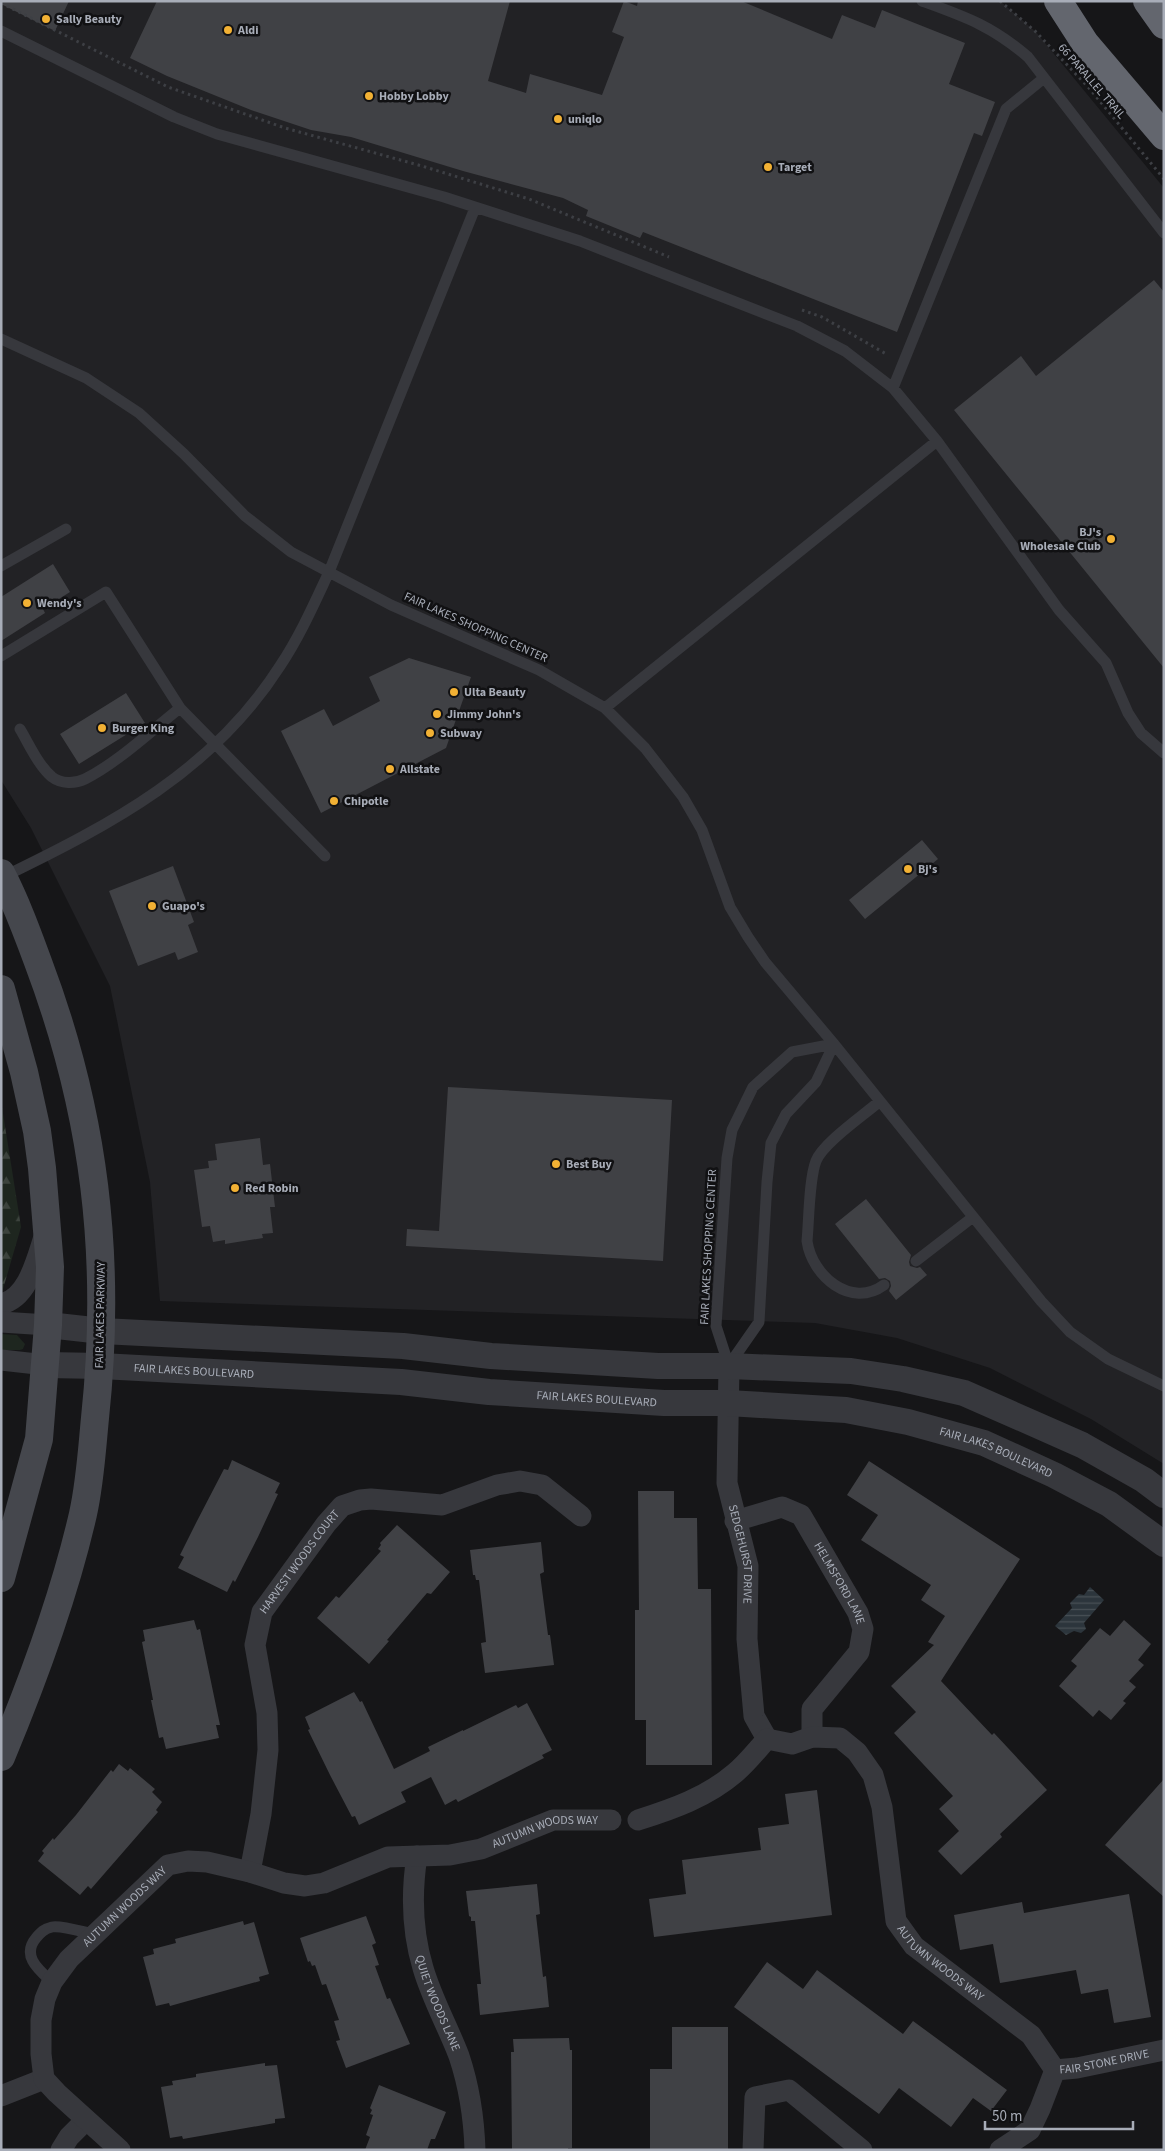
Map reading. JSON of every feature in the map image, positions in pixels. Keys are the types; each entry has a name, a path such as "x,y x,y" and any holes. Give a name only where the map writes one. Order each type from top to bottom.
{"highway":[{"path":"1036,1 1085,43"},
{"path":"1058,1 1085,43 1164,136"},
{"path":"1146,1 1164,25"}],"main road":[{"name":"FAIR LAKES PARKWAY","path":"1,1757 49,1633 84,1512 101,1366 102,1331 101,1257 94,1176 77,1084 57,1013 16,905 2,875"},
{"path":"1,989 24,1072 37,1131 50,1267 46,1365 39,1439 1,1578"}],"street":[{"path":"1,1304 7,1303 20,1293 32,1272 47,1226"},
{"path":"1,1322 102,1331 403,1346 491,1356 658,1366 729,1366 851,1371 903,1378 964,1393 1082,1445 1144,1480 1164,1495"},
{"name":"FAIR LAKES BOULEVARD","path":"1,1360 46,1365 101,1366 401,1382 489,1392 664,1403 728,1403 846,1410 908,1422 984,1443 1054,1475 1109,1504 1164,1544"},
{"name":"SEDGEHURST DRIVE","path":"729,1366 727,1483 748,1566 747,1639 754,1716 767,1739"},
{"name":"HARVEST WOODS COURT","path":"250,1872 261,1814 268,1750 267,1713 255,1645 262,1612 326,1524 342,1506 360,1500 442,1505 497,1485 520,1480 542,1485 581,1516"},
{"name":"HELMSFORD LANE","path":"736,1521 782,1507 801,1515 858,1613 863,1629 860,1652 812,1709 812,1736"},
{"name":"AUTUMN WOODS WAY","path":"638,1820 671,1810 699,1798 736,1773 767,1739 792,1744 812,1736 840,1738 858,1752 873,1775 882,1807 896,1921 914,1946 1031,2034 1055,2070"},
{"name":"AUTUMN WOODS WAY","path":"44,2079 41,2054 42,2020 45,1999 52,1982 69,1959 168,1865 188,1861 207,1862 250,1872 284,1883 305,1886 324,1883 388,1857 450,1855 481,1849 553,1820 611,1820"},
{"name":"QUIET WOODS LANE","path":"417,1856 413,1883 414,1927 423,1969 459,2058 475,2130 476,2150"},
{"name":"FAIR STONE DRIVE","path":"1000,2150 1030,2130 1055,2070 1077,2068 1164,2050"},
{"path":"1,2096 44,2079 120,2150"},
{"path":"753,2150 755,2096 789,2090 862,2150"},
{"path":"61,2150 69,2137 86,2120"}],"lane":[{"path":"922,1 973,19 1007,39 1028,57 1164,232"},
{"path":"1,31 174,117 217,134 439,195 580,241 797,326 845,351 892,388 937,441 1059,610 1106,663 1128,713 1141,733 1164,753"},
{"path":"892,388 1006,109 1044,78"},
{"path":"2,875 98,829 141,803 183,774 248,710 280,667 303,628 329,572 475,208"},
{"name":"FAIR LAKES SHOPPING CENTER","path":"1,339 86,378 139,413 184,454 245,516 292,552 391,605 539,670 605,708 645,748 683,797 702,830 730,907 765,962 834,1044 1041,1302 1070,1332 1108,1359 1164,1386"},
{"path":"605,708 937,441"},
{"path":"1,566 66,529"},
{"path":"1,656 106,592 180,708 325,856"},
{"path":"20,729 42,765 53,778 69,783 84,780 120,755 180,708"},
{"path":"729,1366 759,1322 766,1182 771,1143 786,1114 816,1082 834,1044"},
{"name":"FAIR LAKES SHOPPING CENTER","path":"729,1366 716,1326 727,1158 732,1130 753,1087 792,1052 834,1044"},
{"path":"880,1102 835,1139 816,1160 807,1241 809,1254 815,1267 841,1290 860,1294 876,1291 884,1285"},
{"path":"916,1262 974,1218"},
{"name":"AUTUMN WOODS WAY","path":"611,1820 638,1820"},
{"path":"52,1982 33,1963 29,1953 33,1941 43,1930 53,1926 94,1934"}],"path":[{"name":"66 PARALLEL TRAIL","path":"1000,1 1036,32 1089,88 1164,179"},
{"path":"1,3 168,87 285,128 422,166 529,199 669,258"},
{"path":"795,307 822,317 888,355"}],"shaded area":[{"path":"1,1 1000,1 1036,32 1164,188 1164,1464 1091,1419 990,1368 897,1338 815,1323 160,1301 150,1182 110,986 31,828 1,780"},
{"path":"1090,1587 1104,1600 1084,1623 1086,1629 1081,1633 1074,1631 1066,1635 1055,1626 1072,1608 1070,1603 1079,1594 1084,1595"}],"green space":[{"path":"1,1101 21,1227 1,1296"},
{"path":"1,1334 17,1335 25,1344 23,1349 1,1350"}],"building":[{"name":"Sally Beauty","path":"1,1 69,1 55,31 1,4"},
{"name":"Target","path":"157,1 510,1 488,81 526,93 530,74 602,95 624,37 612,32 624,1 637,6 638,1 741,1 832,39 842,15 875,28 882,10 965,43 949,84 995,102 982,136 974,133 897,332 643,232 640,238 586,216 588,210 563,198 463,171 351,137 311,130 251,110 167,76 130,58"},
{"name":"BJ's Wholesale Club","path":"1154,280 1164,292 1164,668 954,410 1021,356 1036,376"},
{"name":"Wendy's","path":"53,564 70,592 43,609 45,613 1,641 1,597"},
{"path":"409,658 471,677 446,748 321,813 281,731 324,709 333,726 380,701 369,677"},
{"name":"Burger King","path":"126,693 145,723 79,764 60,734"},
{"path":"922,840 938,859 865,919 849,900"},
{"name":"Guapo's","path":"173,866 194,922 188,925 198,952 178,960 175,952 138,966 109,891"},
{"name":"Best Buy","path":"448,1087 672,1100 663,1261 406,1246 407,1229 439,1231"},
{"name":"Red Robin","path":"260,1138 263,1165 270,1164 275,1207 270,1207 273,1233 262,1234 263,1238 225,1244 225,1240 213,1242 210,1226 202,1227 194,1170 209,1168 208,1161 217,1160 215,1144"},
{"path":"866,1199 911,1255 910,1266 920,1267 927,1275 896,1300 889,1291 890,1281 885,1278 879,1279 835,1224"},
{"path":"232,1460 280,1483 275,1493 278,1494 258,1537 235,1582 233,1580 227,1592 178,1568 184,1557 180,1555 197,1521 224,1469 228,1470"},
{"path":"869,1461 1020,1559 941,1681 992,1735 994,1733 1047,1790 1000,1834 1002,1837 961,1875 938,1851 959,1831 939,1809 953,1796 894,1733 916,1712 891,1686 934,1645 928,1642 945,1616 921,1600 931,1585 861,1540 878,1515 847,1495"},
{"path":"638,1491 674,1491 674,1518 697,1518 698,1589 711,1589 712,1765 646,1765 646,1720 635,1720 635,1610 639,1610"},
{"path":"397,1525 450,1572 431,1594 427,1593 369,1664 317,1618 336,1596 339,1598 381,1551 378,1549 381,1545 380,1543"},
{"path":"541,1542 544,1572 540,1574 554,1665 485,1673 481,1643 486,1642 479,1580 476,1580 475,1575 473,1575 470,1550"},
{"path":"194,1620 197,1630 200,1629 220,1725 216,1725 219,1738 166,1749 163,1737 159,1738 151,1700 153,1700 142,1642 145,1641 143,1630"},
{"path":"1124,1620 1151,1644 1138,1660 1144,1665 1129,1681 1136,1687 1123,1701 1126,1703 1111,1720 1099,1710 1093,1717 1059,1686 1077,1666 1071,1661 1100,1628 1110,1636"},
{"path":"354,1692 360,1702 362,1701 394,1769 430,1751 428,1747 516,1705 518,1708 527,1703 552,1750 542,1755 544,1758 458,1802 456,1799 445,1805 431,1777 401,1792 406,1802 359,1825 355,1816 352,1817 330,1775 308,1730 310,1729 305,1717"},
{"path":"119,1764 128,1771 130,1768 155,1789 152,1792 162,1802 156,1810 158,1812 91,1889 88,1886 80,1895 38,1861 44,1853 42,1851 76,1815 111,1770 113,1772"},
{"path":"1164,1779 1164,1897 1105,1845"},
{"path":"817,1790 832,1915 654,1937 649,1899 686,1894 682,1860 761,1850 758,1828 789,1824 785,1794"},
{"path":"537,1884 540,1914 536,1915 543,1977 546,1976 549,2007 480,2015 477,1984 481,1984 475,1921 471,1921 469,1916 466,1891"},
{"path":"1129,1894 1151,2017 1114,2023 1108,1989 1081,1994 1076,1970 1000,1983 993,1944 960,1950 954,1915 1022,1902 1024,1913"},
{"path":"366,1916 376,1943 372,1945 379,1965 375,1966 387,1999 390,1998 410,2044 346,2068 336,2041 340,2040 334,2021 339,2020 326,1984 322,1985 315,1965 312,1966 310,1961 308,1962 300,1938"},
{"path":"243,1921 244,1925 254,1922 269,1974 259,1977 260,1981 170,2006 169,2003 156,2006 143,1957 154,1954 153,1949 176,1943 175,1939"},
{"path":"767,1962 803,1989 817,1970 903,2034 913,2021 1007,2090 991,2111 973,2098 951,2127 899,2088 879,2114 734,2007"},
{"path":"672,2027 728,2027 728,2150 650,2150 650,2069 672,2069"},
{"path":"569,2038 570,2050 572,2050 572,2148 568,2148 568,2150 512,2150 511,2052 514,2052 513,2039"},
{"path":"265,2063 265,2066 277,2065 285,2118 275,2119 275,2123 183,2139 182,2136 170,2138 161,2087 173,2085 172,2081 196,2077 196,2074"},
{"path":"379,2085 446,2112 435,2139 431,2139 427,2150 365,2150 370,2137 366,2135 373,2115 370,2114 372,2110 370,2108"}],"place":[{"name":"Sally Beauty","path":"46,19"},
{"name":"Aldi","path":"228,30"},
{"name":"Hobby Lobby","path":"369,96"},
{"name":"uniqlo","path":"558,119"},
{"name":"Target","path":"768,167"},
{"name":"BJ's Wholesale Club","path":"1111,539"},
{"name":"Wendy's","path":"27,603"},
{"name":"Ulta Beauty","path":"454,692"},
{"name":"Jimmy John's","path":"437,714"},
{"name":"Burger King","path":"102,728"},
{"name":"Subway","path":"430,733"},
{"name":"Allstate","path":"390,769"},
{"name":"Chipotle","path":"334,801"},
{"name":"Bj's","path":"908,869"},
{"name":"Guapo's","path":"152,906"},
{"name":"Best Buy","path":"556,1164"},
{"name":"Red Robin","path":"235,1188"}]}
